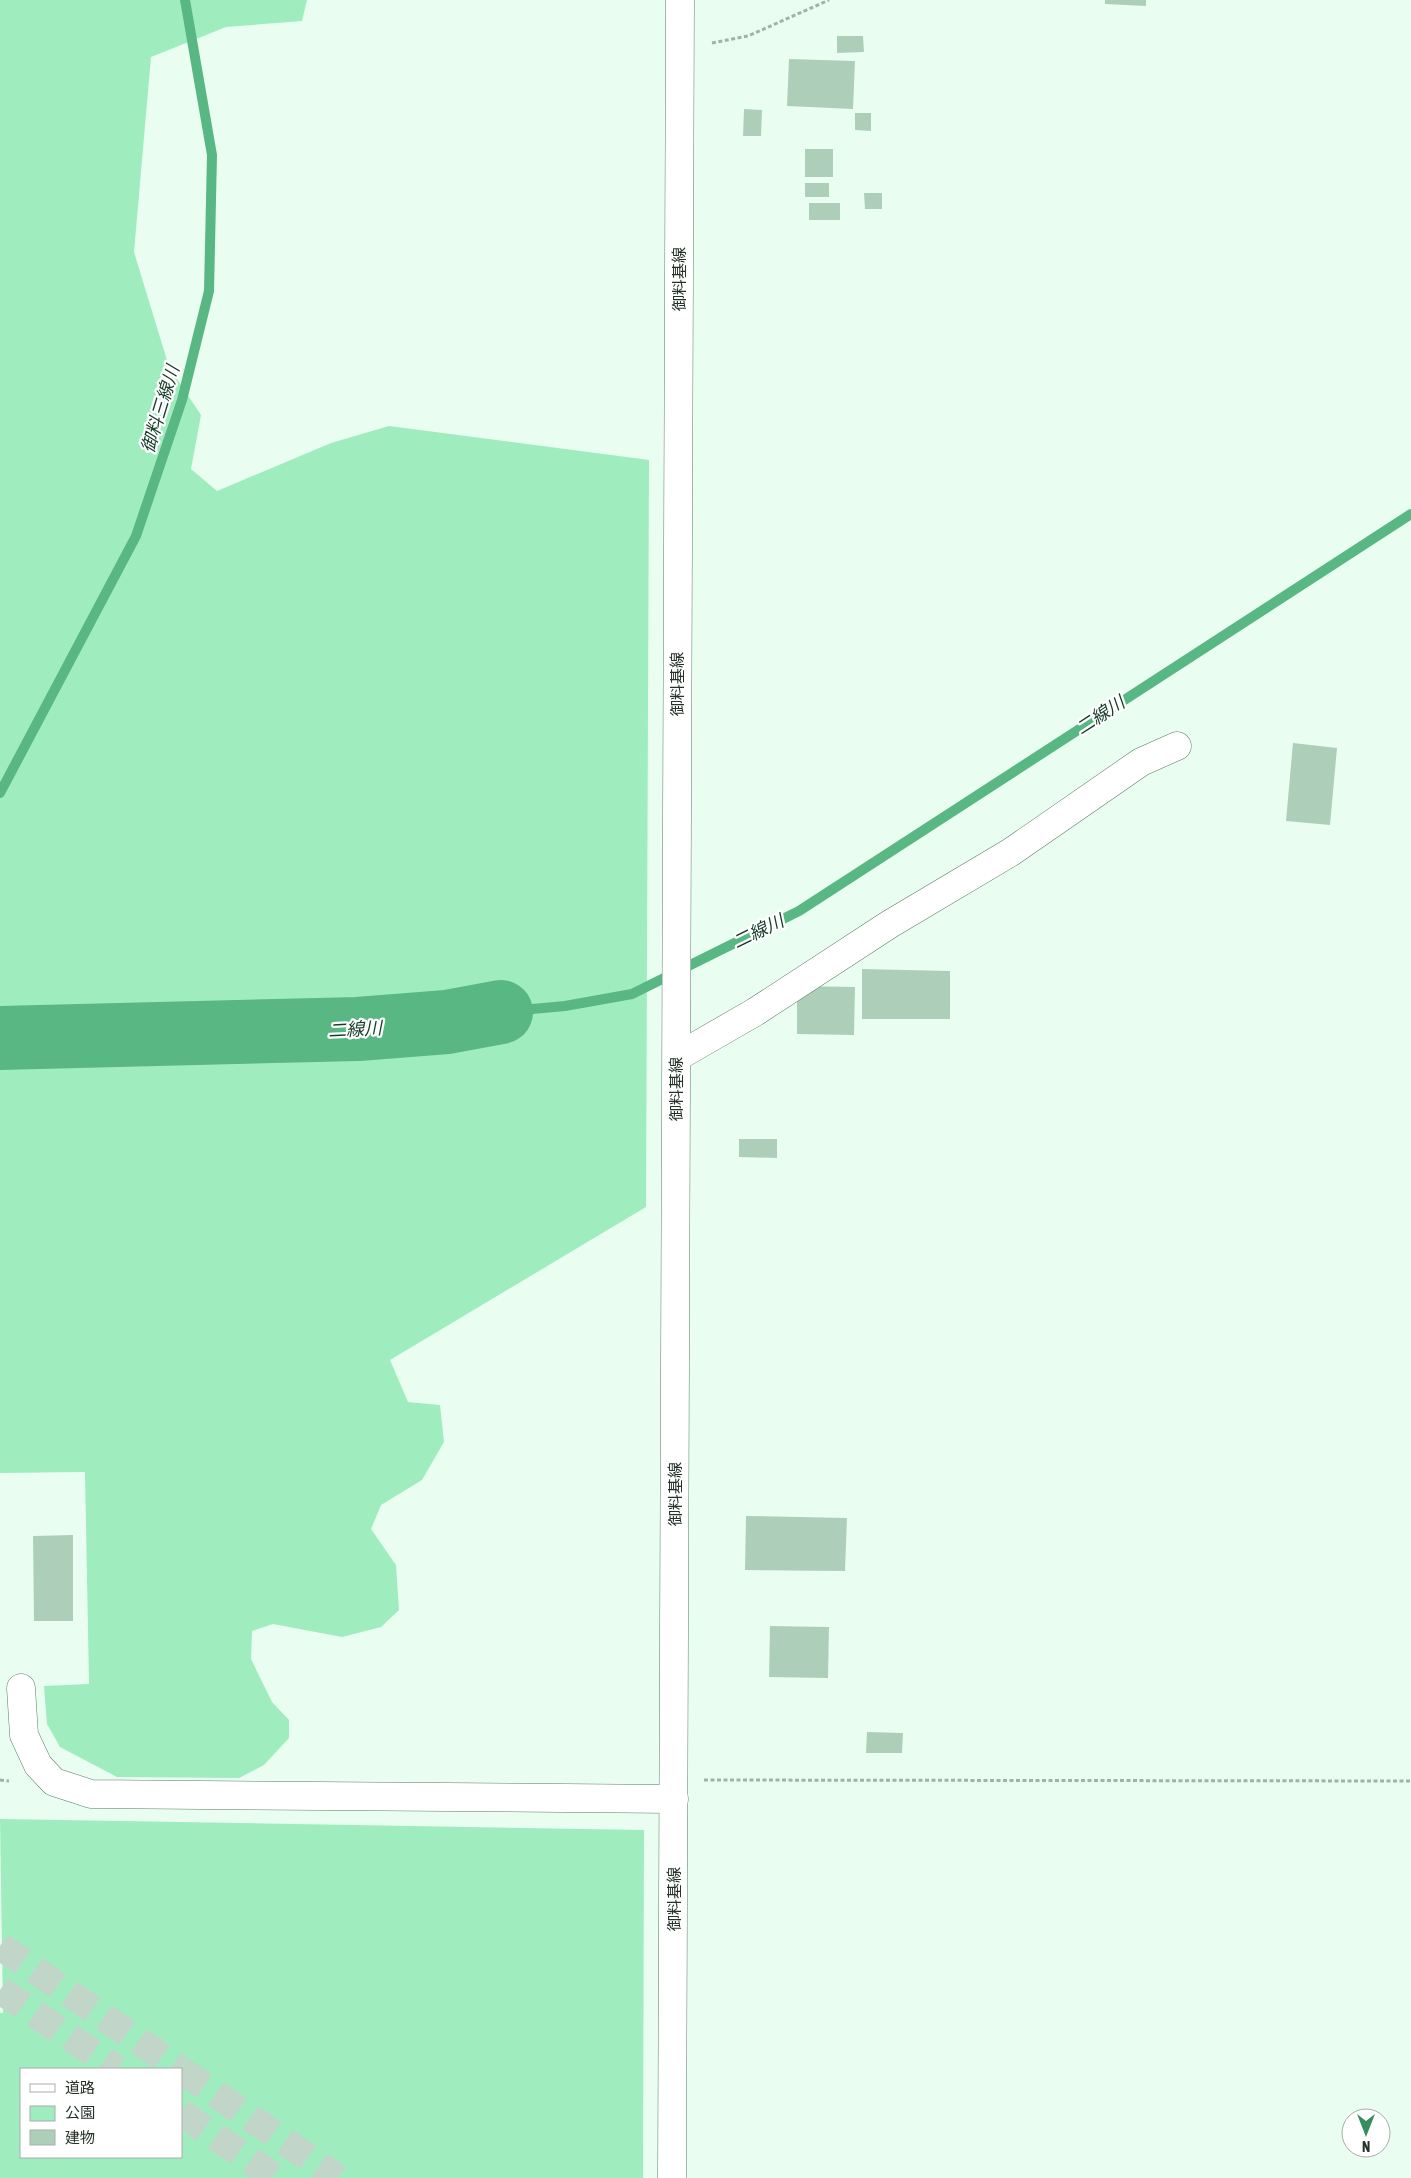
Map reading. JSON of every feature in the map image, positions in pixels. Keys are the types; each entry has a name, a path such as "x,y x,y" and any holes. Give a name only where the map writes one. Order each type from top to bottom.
{"street":[{"name":"御料基線","path":"672,2178 680,0"},
{"path":"677,1057 755,1012 890,924 1011,852 1141,762 1177,746"},
{"path":"21,1688 24,1736 38,1765 54,1782 91,1794 674,1789"}],"path":[{"path":"680,50 748,36 829,0"},
{"path":"674,1789 1411,1781"}],"green space":[{"path":"0,0 307,0 302,21 226,27 151,57 134,252 169,367 201,415 191,469 217,491 331,443 389,426 649,460 646,1207 390,1360 408,1402 440,1405 444,1442 422,1480 381,1505 371,1529 396,1565 399,1610 381,1627 342,1637 273,1624 252,1631 251,1659 272,1702 289,1720 289,1738 264,1765 239,1778 117,1777 60,1747 47,1724 44,1686 89,1684 85,1472 0,1473"},
{"path":"0,1819 644,1830 643,2178 0,2178 0,2013 3,2013"}],"building":[{"path":"1105,0 1146,0 1146,6 1105,4"},
{"path":"837,36 863,36 864,52 837,53"},
{"path":"789,59 855,61 853,109 787,106"},
{"path":"744,109 762,110 761,136 743,136"},
{"path":"855,113 871,113 871,131 855,130"},
{"path":"805,149 833,149 833,177 805,177"},
{"path":"805,183 829,183 829,197 805,197"},
{"path":"864,193 882,193 882,209 865,209"},
{"path":"809,203 840,203 840,220 809,220"},
{"path":"1293,743 1337,748 1330,825 1286,821"},
{"path":"862,969 950,971 950,1019 862,1019"},
{"path":"797,986 855,987 854,1035 797,1034"},
{"path":"739,1139 777,1139 777,1158 739,1157"},
{"path":"746,1516 847,1518 845,1571 745,1570"},
{"path":"73,1535 73,1621 34,1621 33,1536"},
{"path":"770,1626 829,1627 828,1678 769,1677"},
{"path":"867,1732 903,1733 902,1753 866,1753"}],"waterway":[{"name":"御料三線川","path":"0,793 136,536 182,400 209,291 212,155 185,0"},
{"name":"二線川","path":"501,1012 565,1006 632,994 799,911 1411,514"},
{"name":"二線川","path":"0,1038 358,1029 447,1022 501,1012"}],"tunnel":[{"path":"0,1946 179,2068"},
{"path":"0,1990 116,2068"},
{"path":"182,2071 338,2178"},
{"path":"182,2114 276,2178"}]}
